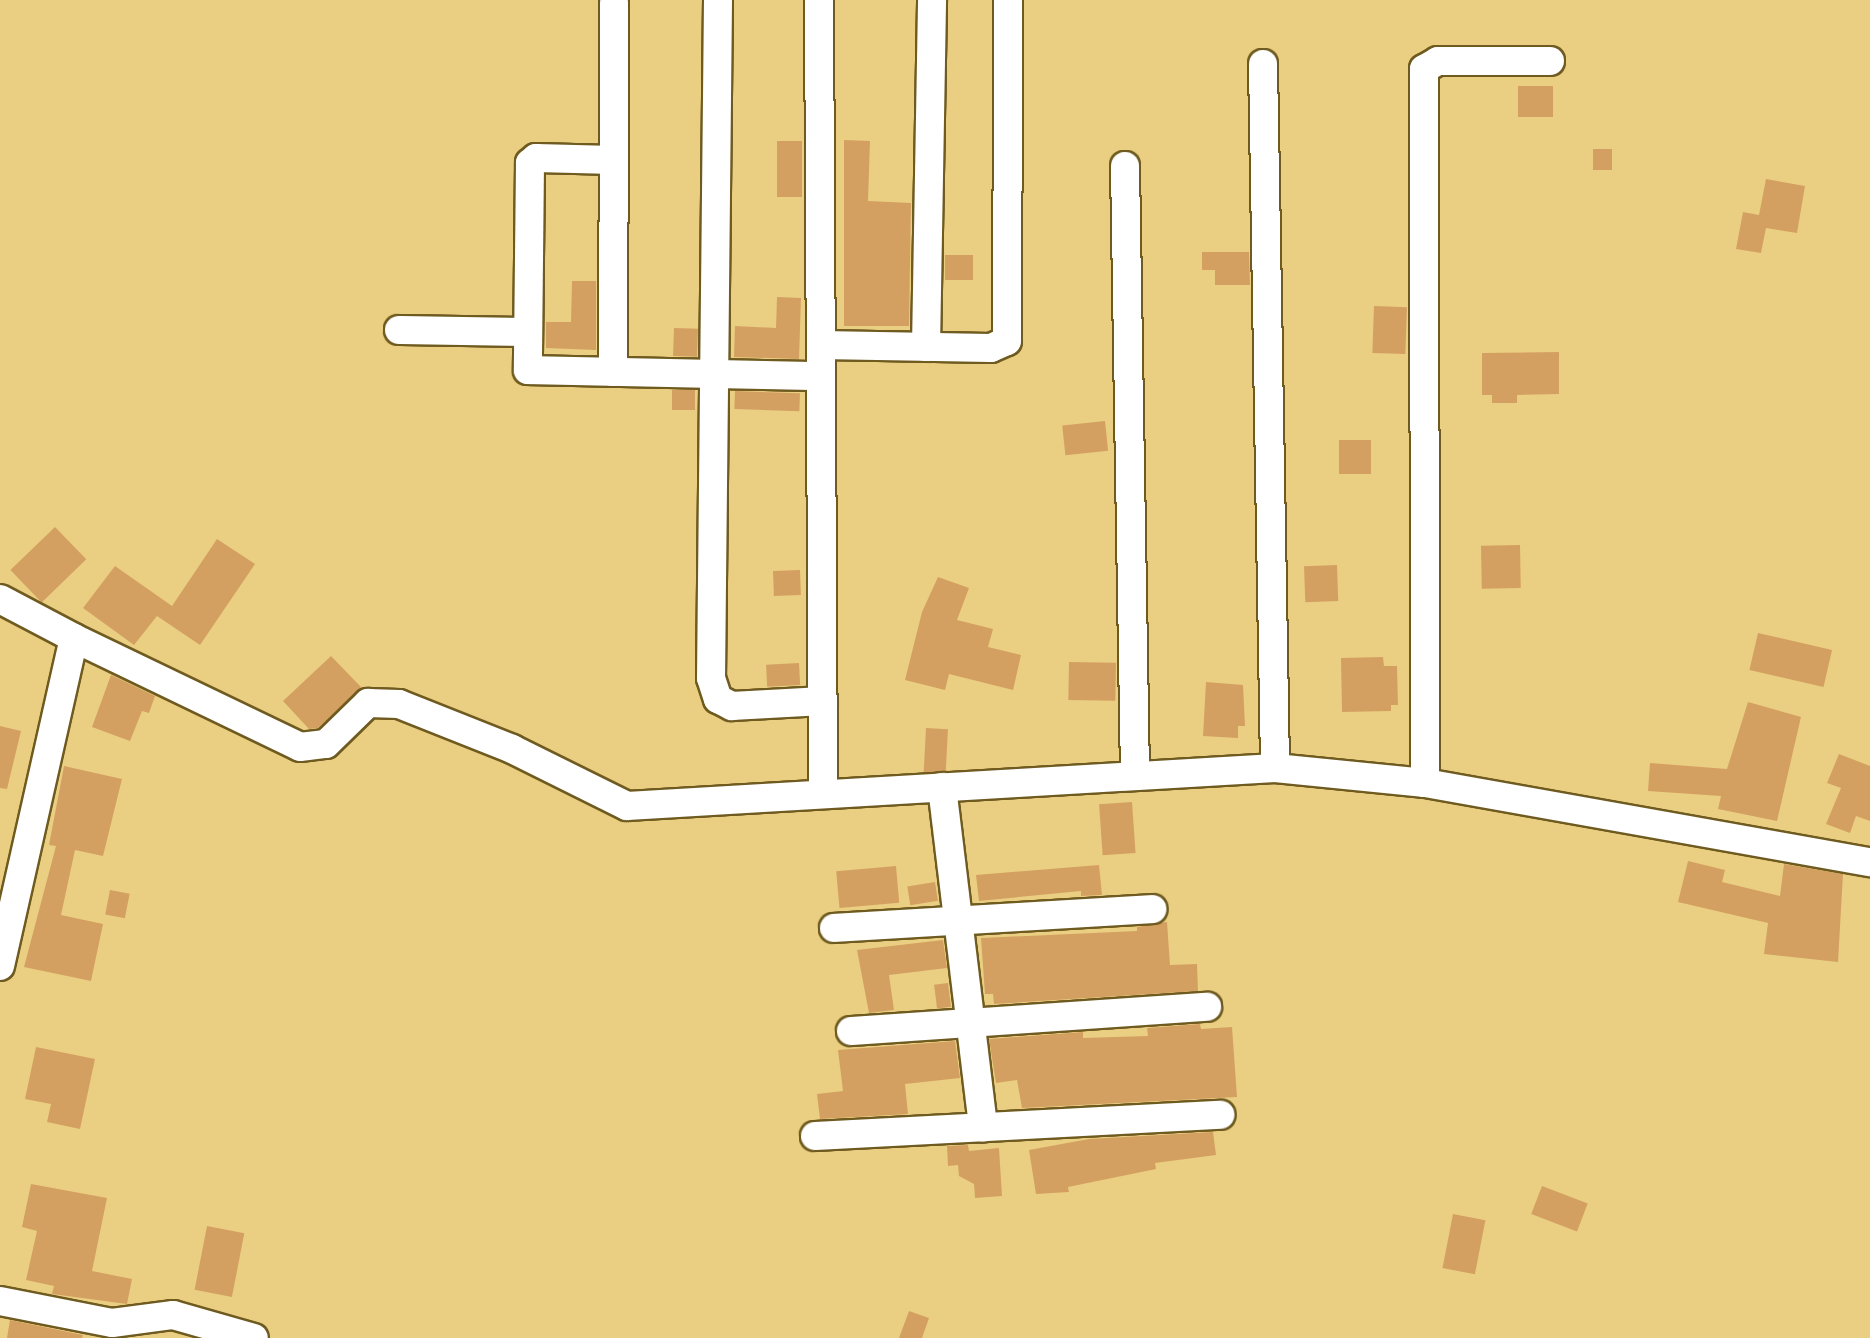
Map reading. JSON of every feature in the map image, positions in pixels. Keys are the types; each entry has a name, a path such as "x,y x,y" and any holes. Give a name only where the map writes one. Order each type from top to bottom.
{"street":[{"path":"718,0 711,678 718,699 732,706 823,701"},
{"path":"819,0 823,794"},
{"path":"926,347 932,0"},
{"path":"821,345 991,348 1000,346 1009,333 1008,0"},
{"path":"613,372 614,3"},
{"path":"1425,783 1424,69 1438,61 1550,61"},
{"path":"1263,64 1275,768"},
{"path":"614,160 536,158 530,163 528,370 821,376"},
{"path":"1125,166 1135,776"},
{"path":"399,330 526,332"},
{"path":"0,599 300,747 326,744 357,710 383,702 475,733 627,806 1275,768 1425,783 1870,862"},
{"path":"0,966 74,638"},
{"path":"942,787 983,1128"},
{"path":"834,928 1152,909"},
{"path":"851,1031 1207,1007"},
{"path":"815,1136 1220,1115"},
{"path":"0,1301 112,1323 173,1315 254,1338"}],"building":[{"path":"1518,86 1553,86 1553,117 1518,117"},
{"path":"844,140 870,141 868,201 911,203 909,326 844,326"},
{"path":"777,141 802,141 802,197 777,197"},
{"path":"1593,149 1612,149 1612,170 1593,170"},
{"path":"1766,179 1805,186 1797,233 1766,228 1761,253 1736,249 1743,212 1759,215"},
{"path":"1202,252 1249,252 1250,285 1215,285 1215,270 1202,270"},
{"path":"945,255 973,255 973,280 945,280"},
{"path":"572,281 596,281 596,350 546,348 546,322 571,322"},
{"path":"777,297 801,298 799,359 734,357 735,326 776,328"},
{"path":"1374,306 1407,307 1405,354 1372,353"},
{"path":"674,328 698,329 697,357 673,356"},
{"path":"1559,352 1559,394 1517,395 1517,403 1492,403 1492,395 1482,395 1482,353"},
{"path":"672,390 695,390 695,410 672,410"},
{"path":"735,391 800,393 799,411 734,409"},
{"path":"1105,421 1108,451 1065,455 1062,425"},
{"path":"1339,440 1371,440 1371,474 1339,474"},
{"path":"55,527 86,559 42,602 10,570"},
{"path":"217,539 255,564 200,645 157,616 134,645 83,608 115,566 172,606"},
{"path":"1520,545 1521,588 1482,589 1481,546"},
{"path":"1337,565 1338,601 1305,602 1304,566"},
{"path":"800,570 801,595 774,596 773,571"},
{"path":"938,577 969,588 957,620 993,629 988,647 1021,655 1013,690 949,674 945,690 905,680 922,612"},
{"path":"1758,633 1832,650 1824,687 1749,670"},
{"path":"331,656 361,687 318,728 309,729 283,701"},
{"path":"1383,657 1384,666 1397,666 1398,705 1391,705 1391,711 1342,712 1341,658"},
{"path":"1069,662 1116,663 1115,701 1068,700"},
{"path":"799,663 800,685 767,687 766,665"},
{"path":"111,675 155,696 149,713 142,711 130,741 92,727"},
{"path":"1206,682 1243,685 1245,726 1238,726 1238,738 1203,736"},
{"path":"1748,702 1801,717 1777,821 1718,809 1721,796 1648,791 1650,763 1727,769"},
{"path":"0,726 21,731 7,789 0,788"},
{"path":"926,728 948,729 946,773 924,772"},
{"path":"1839,754 1870,766 1870,821 1856,816 1850,833 1826,824 1841,788 1827,783"},
{"path":"64,766 122,779 103,856 75,850 61,915 103,924 91,981 24,967 56,846 49,845"},
{"path":"1132,802 1136,853 1103,855 1099,804"},
{"path":"1688,861 1725,870 1722,882 1780,896 1784,864 1843,874 1838,962 1764,954 1768,923 1678,902"},
{"path":"1099,865 1102,895 1081,896 1081,891 979,901 976,875"},
{"path":"896,866 899,903 839,908 836,871"},
{"path":"935,882 938,901 910,905 907,886"},
{"path":"110,890 130,894 125,918 105,915"},
{"path":"1167,922 1170,965 1197,964 1198,991 994,1004 993,994 985,994 981,938 1137,931 1137,927"},
{"path":"943,940 947,968 889,975 894,1010 869,1013 857,950"},
{"path":"948,983 951,1007 937,1009 934,985"},
{"path":"1200,1024 1201,1029 1232,1027 1237,1097 1022,1108 1017,1080 996,1083 989,1039 1083,1032 1083,1038 1148,1036 1147,1028"},
{"path":"955,1041 960,1078 905,1084 908,1114 820,1119 817,1094 843,1091 838,1050"},
{"path":"36,1047 95,1059 80,1129 47,1122 51,1104 25,1099"},
{"path":"1213,1132 1216,1155 1155,1163 1156,1169 1068,1187 1069,1192 1036,1194 1029,1150 1089,1139"},
{"path":"968,1145 969,1151 999,1148 1002,1196 975,1198 974,1184 959,1176 958,1165 948,1166 947,1146"},
{"path":"31,1184 107,1198 92,1271 132,1279 127,1304 52,1294 54,1286 26,1280 37,1231 22,1227"},
{"path":"1542,1186 1588,1204 1577,1232 1531,1214"},
{"path":"1453,1214 1485,1220 1475,1274 1443,1268"},
{"path":"207,1226 244,1233 232,1297 195,1290"},
{"path":"909,1311 929,1318 922,1338 899,1338"},
{"path":"10,1320 83,1335 82,1338 7,1338"}]}
